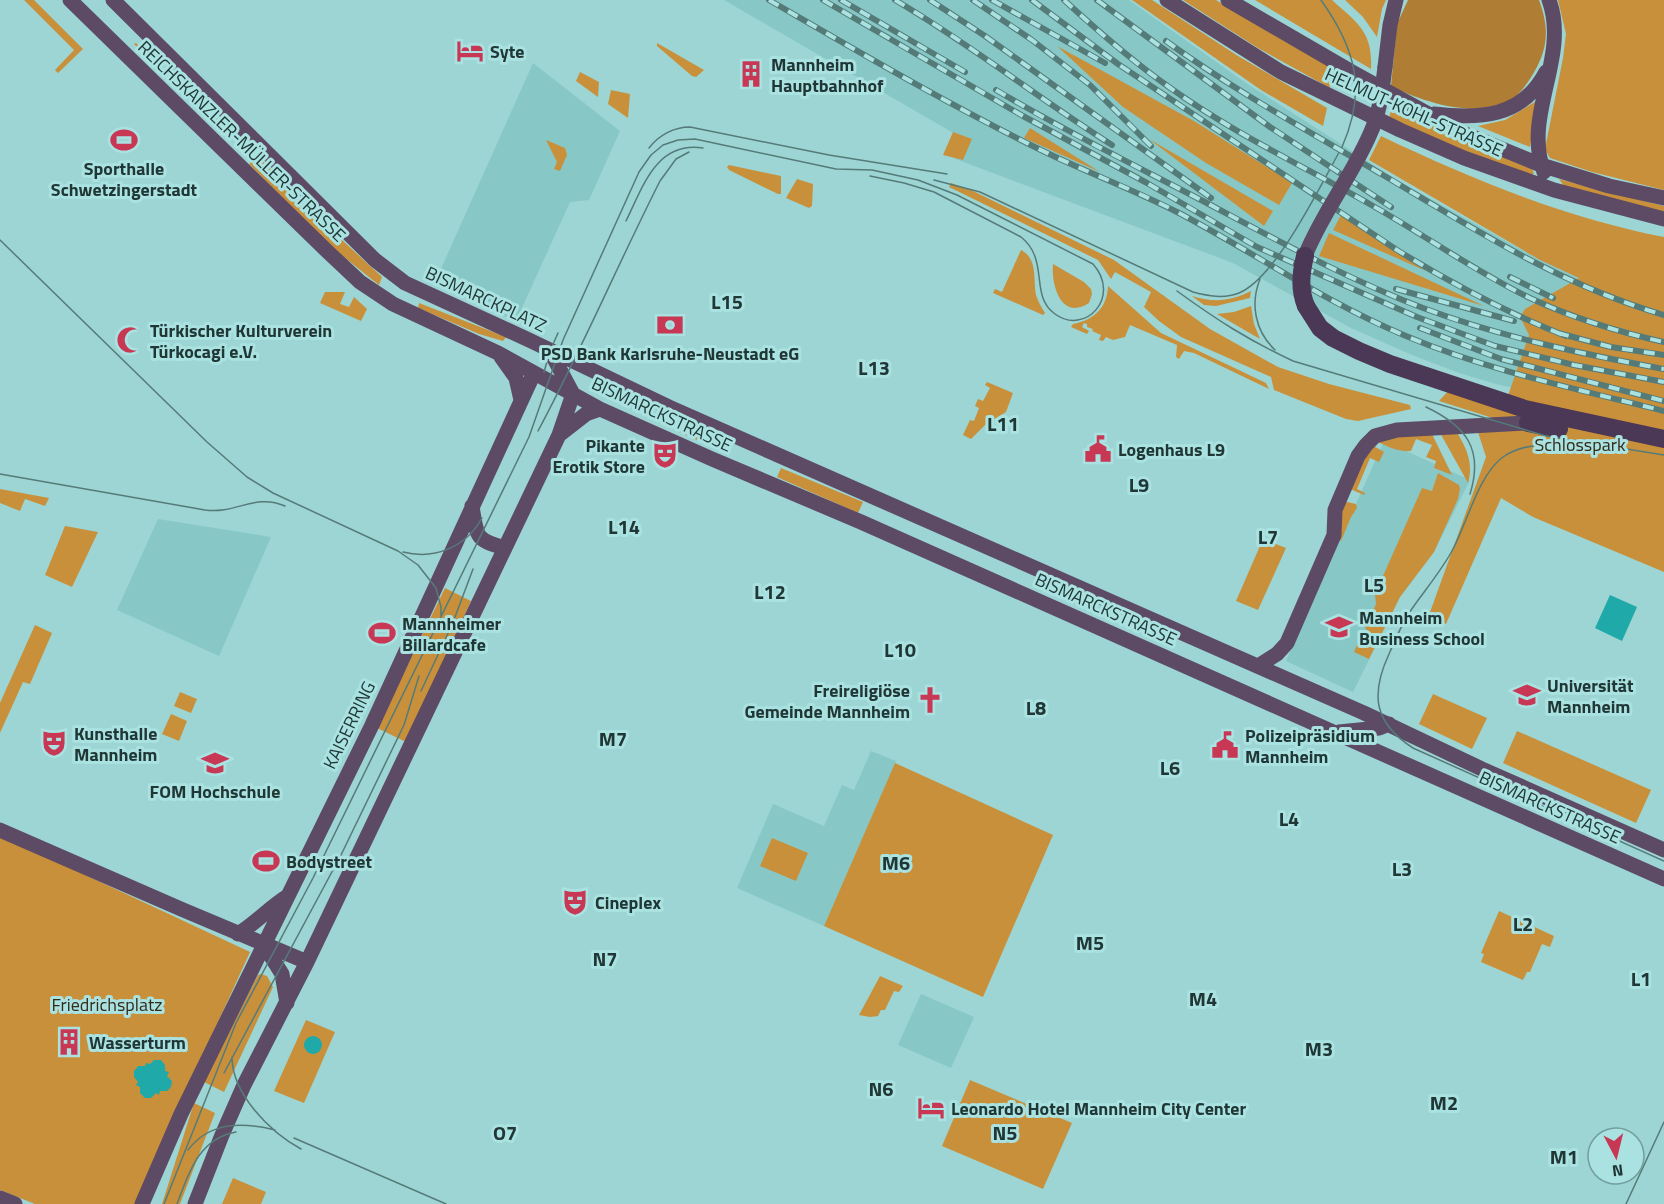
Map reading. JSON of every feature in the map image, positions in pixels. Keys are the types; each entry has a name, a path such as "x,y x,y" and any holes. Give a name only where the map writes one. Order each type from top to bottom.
{"highway":[{"path":"1305,256 1301,294 1320,328 1333,338 1390,364 1525,409 1664,439"},
{"path":"1528,423 1664,449"}],"main road":[{"name":"REICHSKANZLER-MÜLLER-STRASSE","path":"70,0 360,282 393,304 498,353"},
{"name":"REICHSKANZLER-MÜLLER-STRASSE","path":"113,0 375,260 405,283"},
{"name":"HELMUT-KOHL-STRASSE","path":"1167,0 1258,59 1306,86 1400,130 1464,158 1554,190 1664,219"},
{"name":"HELMUT-KOHL-STRASSE","path":"1228,0 1465,134 1541,165 1609,186 1664,198"},
{"path":"1305,256 1315,232 1370,135 1380,104 1390,25 1396,0"},
{"path":"1549,0 1556,28 1555,48 1539,121 1537,144 1541,165 1554,190"},
{"path":"1427,114 1476,116 1503,111 1532,91 1544,75 1552,58"},
{"name":"BISMARCKPLATZ","path":"405,283 550,351"},
{"path":"195,1204 233,1110 268,1035 307,962 559,435 573,394 550,351"},
{"name":"BISMARCKSTRASSE","path":"550,351 669,406 1389,724 1482,769 1664,850"},
{"path":"498,353 534,373 558,365 580,364"},
{"path":"498,353 516,378 521,400"},
{"name":"BISMARCKSTRASSE","path":"534,373 600,409 720,463 861,522 1664,879"},
{"name":"KAISERRING","path":"142,1204 192,1091 394,678 534,373"},
{"path":"559,435 586,414 600,409"},
{"path":"1258,666 1277,654 1287,643 1334,536 1335,510 1340,496 1358,456 1369,441 1383,433 1397,430 1528,423"},
{"path":"472,506 476,530 480,538 484,542 506,548"},
{"path":"1336,732 1379,728 1389,724"},
{"path":"0,830 307,962"},
{"path":"238,934 254,924 273,905 288,896"},
{"path":"264,945 282,974 287,1003"},
{"path":"148,1188 148,1204"},
{"path":"0,1198 15,1204"}],"shaded area":[{"path":"724,0 1129,0 1246,83 1397,180 1540,260 1600,287 1565,400 1496,384 1412,355 1351,328 1233,263 953,158 955,134"},
{"path":"1408,0 1539,0 1546,34 1544,50 1537,67 1515,97 1502,104 1486,108 1470,109 1435,103 1391,86 1397,24"},
{"path":"533,63 620,131 589,200 570,202 516,321 490,310 492,303 439,280 440,271"},
{"name":"L5","path":"1384,441 1470,480 1434,552 1400,597 1353,692 1286,661"},
{"path":"158,519 271,537 219,656 117,610"},
{"path":"1610,595 1637,607 1622,641 1595,628"},
{"path":"871,751 896,761 824,926 737,888 773,804 824,826 842,785 854,790"},
{"path":"921,994 974,1017 951,1068 898,1045"},
{"path":"313,1036 319,1039 322,1045 319,1051 313,1054 307,1051 304,1045 307,1039"},
{"path":"154,1060 161,1060 165,1065 165,1071 169,1072 167,1076 172,1081 171,1087 167,1091 160,1091 159,1095 156,1093 151,1098 145,1098 140,1093 140,1087 136,1085 138,1082 134,1077 134,1071 138,1066 145,1066 146,1063 150,1064"}],"green space":[{"path":"24,0 34,0 83,49 58,73 55,70 74,50"},
{"path":"1132,0 1152,0 1238,56 1327,108 1323,126 1261,90"},
{"path":"1183,0 1216,0 1327,65 1330,88 1258,48"},
{"path":"1255,0 1332,0 1362,29 1369,45 1371,69"},
{"path":"1345,0 1386,0 1377,37 1363,17"},
{"path":"1558,0 1664,0 1664,190 1592,172 1550,158 1545,149 1566,34"},
{"path":"136,43 220,123 218,125 134,44"},
{"path":"657,43 704,70 696,77 692,76 657,46"},
{"path":"1057,46 1194,121 1292,183 1279,205 1206,163 1123,107"},
{"path":"580,72 599,82 598,97 576,81"},
{"path":"611,90 630,94 628,118 608,104"},
{"path":"1535,102 1536,110 1530,147 1478,126 1505,120"},
{"path":"1392,105 1470,144 1532,169 1534,173 1532,175 1477,156 1389,119"},
{"path":"1030,128 1100,172 1024,138"},
{"path":"953,132 972,139 963,160 943,155"},
{"name":"Schlosspark","path":"1381,136 1519,196 1591,219 1664,237 1664,572 1533,517 1501,498 1446,624 1429,615 1486,457 1477,429 1499,420 1439,401 1450,389 1504,407 1529,335 1520,317 1525,309 1579,278 1540,260 1369,160"},
{"path":"1149,139 1273,211 1264,226"},
{"path":"546,140 565,148 567,155 560,171 554,169 557,162"},
{"path":"258,156 315,215 382,277 379,285 329,245 249,164"},
{"path":"729,165 781,176 781,194 729,170 727,167"},
{"path":"797,179 813,184 812,206 809,208 786,198"},
{"path":"1559,179 1664,206 1664,212 1564,186"},
{"path":"951,183 971,190 1114,260 1210,329 1278,367 1329,384 1410,405 1411,409 1358,421 1346,419 1274,390 1271,377 1181,337 1159,321 1144,307 1151,292 1115,272 1111,279 1098,260 949,187"},
{"path":"1341,215 1426,271 1333,230"},
{"path":"1329,233 1484,306 1319,256"},
{"path":"1021,250 1030,258 1034,270 1036,295 1045,313 1043,315 993,293 995,289 1002,292"},
{"path":"1053,264 1084,282 1091,289 1089,303 1079,307 1065,304 1056,290"},
{"path":"1108,286 1161,333 1266,383 1269,389 1194,353 1184,351 1179,359 1176,357 1177,345 1130,325 1125,337 1113,340 1106,337 1103,341 1099,340 1101,335 1092,331 1093,329 1087,327 1087,324 1084,323 1082,327 1089,331 1087,334 1071,327 1098,312 1105,301"},
{"path":"1251,291 1250,298 1216,306 1204,305 1192,296 1207,300 1222,300"},
{"path":"325,292 345,292 340,304 349,307 354,297 367,309 361,321 320,303"},
{"path":"419,303 506,337 503,341 479,334 418,308"},
{"path":"1251,306 1254,324 1260,339 1217,314 1234,312"},
{"path":"987,382 1013,393 1006,412 986,424 971,439 963,435 970,420 974,421 979,408 975,406 978,399 983,401 990,388 985,385"},
{"path":"682,425 714,438 711,446 679,432"},
{"path":"1439,431 1456,431 1460,437 1469,462 1468,483"},
{"path":"1431,432 1452,475 1434,468 1436,461 1426,457 1432,445 1416,439 1411,451 1407,451 1394,449 1378,442 1388,438"},
{"path":"1372,445 1384,452 1379,462 1370,458 1357,489 1365,493 1364,495 1348,488"},
{"path":"781,468 863,502 858,513 777,477"},
{"path":"1438,473 1459,485 1458,499 1434,552 1400,597 1377,643 1371,640 1365,627 1376,604 1375,594 1422,488 1432,491"},
{"path":"0,489 49,498 45,506 25,499 20,511 0,503"},
{"path":"1347,502 1356,504 1357,508 1341,541 1339,540 1343,504"},
{"path":"65,526 98,532 72,587 45,575"},
{"path":"1263,539 1286,548 1258,610 1236,601"},
{"path":"445,588 471,601 406,742 377,728"},
{"path":"35,625 52,633 30,684 23,682 0,733 0,703"},
{"path":"1360,638 1376,645 1369,659 1354,652"},
{"path":"180,692 197,699 191,713 174,706"},
{"path":"1433,694 1487,718 1472,749 1419,724"},
{"path":"171,714 187,721 179,741 162,734"},
{"path":"1517,731 1651,790 1636,823 1503,763"},
{"path":"895,763 1053,835 983,997 824,926"},
{"name":"Friedrichsplatz","path":"0,835 250,952 135,1204 35,1204 0,1190"},
{"path":"772,838 808,853 796,881 760,866"},
{"path":"1499,911 1554,936 1550,947 1542,944 1530,972 1527,972 1523,980 1481,962 1484,954 1481,953"},
{"path":"258,975 267,976 273,987 224,1092 204,1082"},
{"path":"880,976 903,986 899,992 894,991 885,1010 881,1010 878,1016 859,1015"},
{"path":"306,1020 335,1032 304,1103 274,1091"},
{"path":"970,1080 1072,1123 1043,1189 942,1146"},
{"path":"194,1103 215,1113 180,1204 162,1204"},
{"path":"233,1178 266,1192 261,1204 222,1204"}],"tram line":[{"path":"934,180 980,192 1193,292 1216,296 1239,293 1253,284 1283,250 1342,147 1350,127 1356,89 1350,53 1343,36 1321,0"},
{"path":"649,148 667,133 678,128 690,127 829,155 947,174"},
{"path":"164,1204 236,1023 313,878 529,437 563,340 639,172 651,155 663,145 678,140 695,139 836,169 872,170 918,180 957,195 1093,264 1101,277 1104,289 1102,300 1088,317 1066,320 1047,306 1040,288 1035,256 1030,246 1021,237 934,192 870,176"},
{"path":"626,221 645,181 662,159 687,148 703,148"},
{"path":"538,431 660,181 676,159 689,152"},
{"path":"0,240 207,442 247,477 273,493 398,551 418,565 436,588 441,617"},
{"path":"1260,279 1255,298 1256,317 1268,343 1275,350"},
{"path":"1177,291 1233,329 1293,361 1546,436 1664,455"},
{"path":"544,372 558,333"},
{"path":"1426,407 1452,422 1468,441 1475,464 1470,494"},
{"path":"1578,447 1529,446 1503,457 1487,475 1448,557 1409,613 1398,633 1379,682 1379,707 1390,729 1413,748 1664,861"},
{"path":"0,474 205,510 227,509 264,502 285,506"},
{"path":"403,552 427,554 449,549 467,537 482,518"},
{"path":"421,691 452,625 473,569"},
{"path":"224,1073 341,855 404,725 419,676"},
{"path":"232,1057 238,1085 246,1098 277,1133 301,1149"},
{"path":"1626,1204 1664,1122"},
{"path":"188,1150 206,1134 228,1126 263,1127 275,1130"},
{"path":"177,1204 191,1169 204,1150 212,1142 236,1132"},
{"path":"294,1138 446,1204"}],"railway":[{"path":"769,0 973,115 1043,151 1179,213 1376,323 1437,348 1501,369 1664,411"},
{"path":"823,0 1023,116 1147,183 1257,247 1417,317 1495,346 1574,365 1664,382"},
{"path":"841,0 965,72"},
{"path":"895,0 1112,145"},
{"path":"930,0 985,36 1211,198"},
{"path":"973,0 1032,40 1090,85 1151,146"},
{"path":"992,0 1105,63"},
{"path":"1032,0 1118,64 1397,250 1480,297 1566,336"},
{"path":"1064,0 1128,56 1193,104 1393,218 1490,277 1530,298 1579,318 1664,342"},
{"path":"1097,0 1270,127 1391,207"},
{"path":"1166,41 1273,111 1519,254 1589,288 1664,315"},
{"path":"996,90 1284,244 1395,297 1482,328 1572,351 1664,369"},
{"path":"1510,277 1553,298"},
{"path":"1396,289 1514,321"},
{"path":"1420,328 1501,359 1664,401"},
{"path":"1558,333 1611,347 1664,355"}],"place":[{"name":"Syte","path":"470,51"},
{"name":"Mannheim Hauptbahnhof","path":"751,74"},
{"name":"Sporthalle Schwetzingerstadt","path":"124,140"},
{"name":"PSD Bank Karlsruhe-Neustadt eG","path":"670,325"},
{"name":"Türkischer Kulturverein Türkocagi e.V.","path":"130,340"},
{"name":"Logenhaus L9","path":"1098,449"},
{"name":"Pikante Erotik Store","path":"665,455"},
{"name":"Mannheim Business School","path":"1339,627"},
{"name":"Mannheimer Billardcafe","path":"382,633"},
{"name":"Universität Mannheim","path":"1527,695"},
{"name":"Freireligiöse Gemeinde Mannheim","path":"930,700"},
{"name":"Kunsthalle Mannheim","path":"54,743"},
{"name":"Polizeipräsidium Mannheim","path":"1225,745"},
{"name":"FOM Hochschule","path":"215,763"},
{"name":"Bodystreet","path":"266,861"},
{"name":"Cineplex","path":"575,902"},
{"name":"Wasserturm","path":"69,1042"},
{"name":"Leonardo Hotel Mannheim City Center","path":"931,1108"}],"district":[{"name":"L15","path":"727,301"},
{"name":"L13","path":"874,367"},
{"name":"L11","path":"1003,423"},
{"name":"L9","path":"1139,484"},
{"name":"L14","path":"624,526"},
{"name":"L7","path":"1268,536"},
{"name":"L5","path":"1374,584"},
{"name":"L12","path":"770,591"},
{"name":"L10","path":"900,649"},
{"name":"L8","path":"1036,707"},
{"name":"M7","path":"613,738"},
{"name":"L6","path":"1170,767"},
{"name":"L4","path":"1289,818"},
{"name":"M6","path":"896,862"},
{"name":"L3","path":"1402,868"},
{"name":"L2","path":"1523,923"},
{"name":"M5","path":"1090,942"},
{"name":"N7","path":"605,958"},
{"name":"L1","path":"1641,978"},
{"name":"M4","path":"1203,998"},
{"name":"M3","path":"1319,1048"},
{"name":"N6","path":"881,1088"},
{"name":"M2","path":"1444,1102"},
{"name":"O7","path":"505,1132"},
{"name":"N5","path":"1005,1132"},
{"name":"M1","path":"1564,1156"}]}
